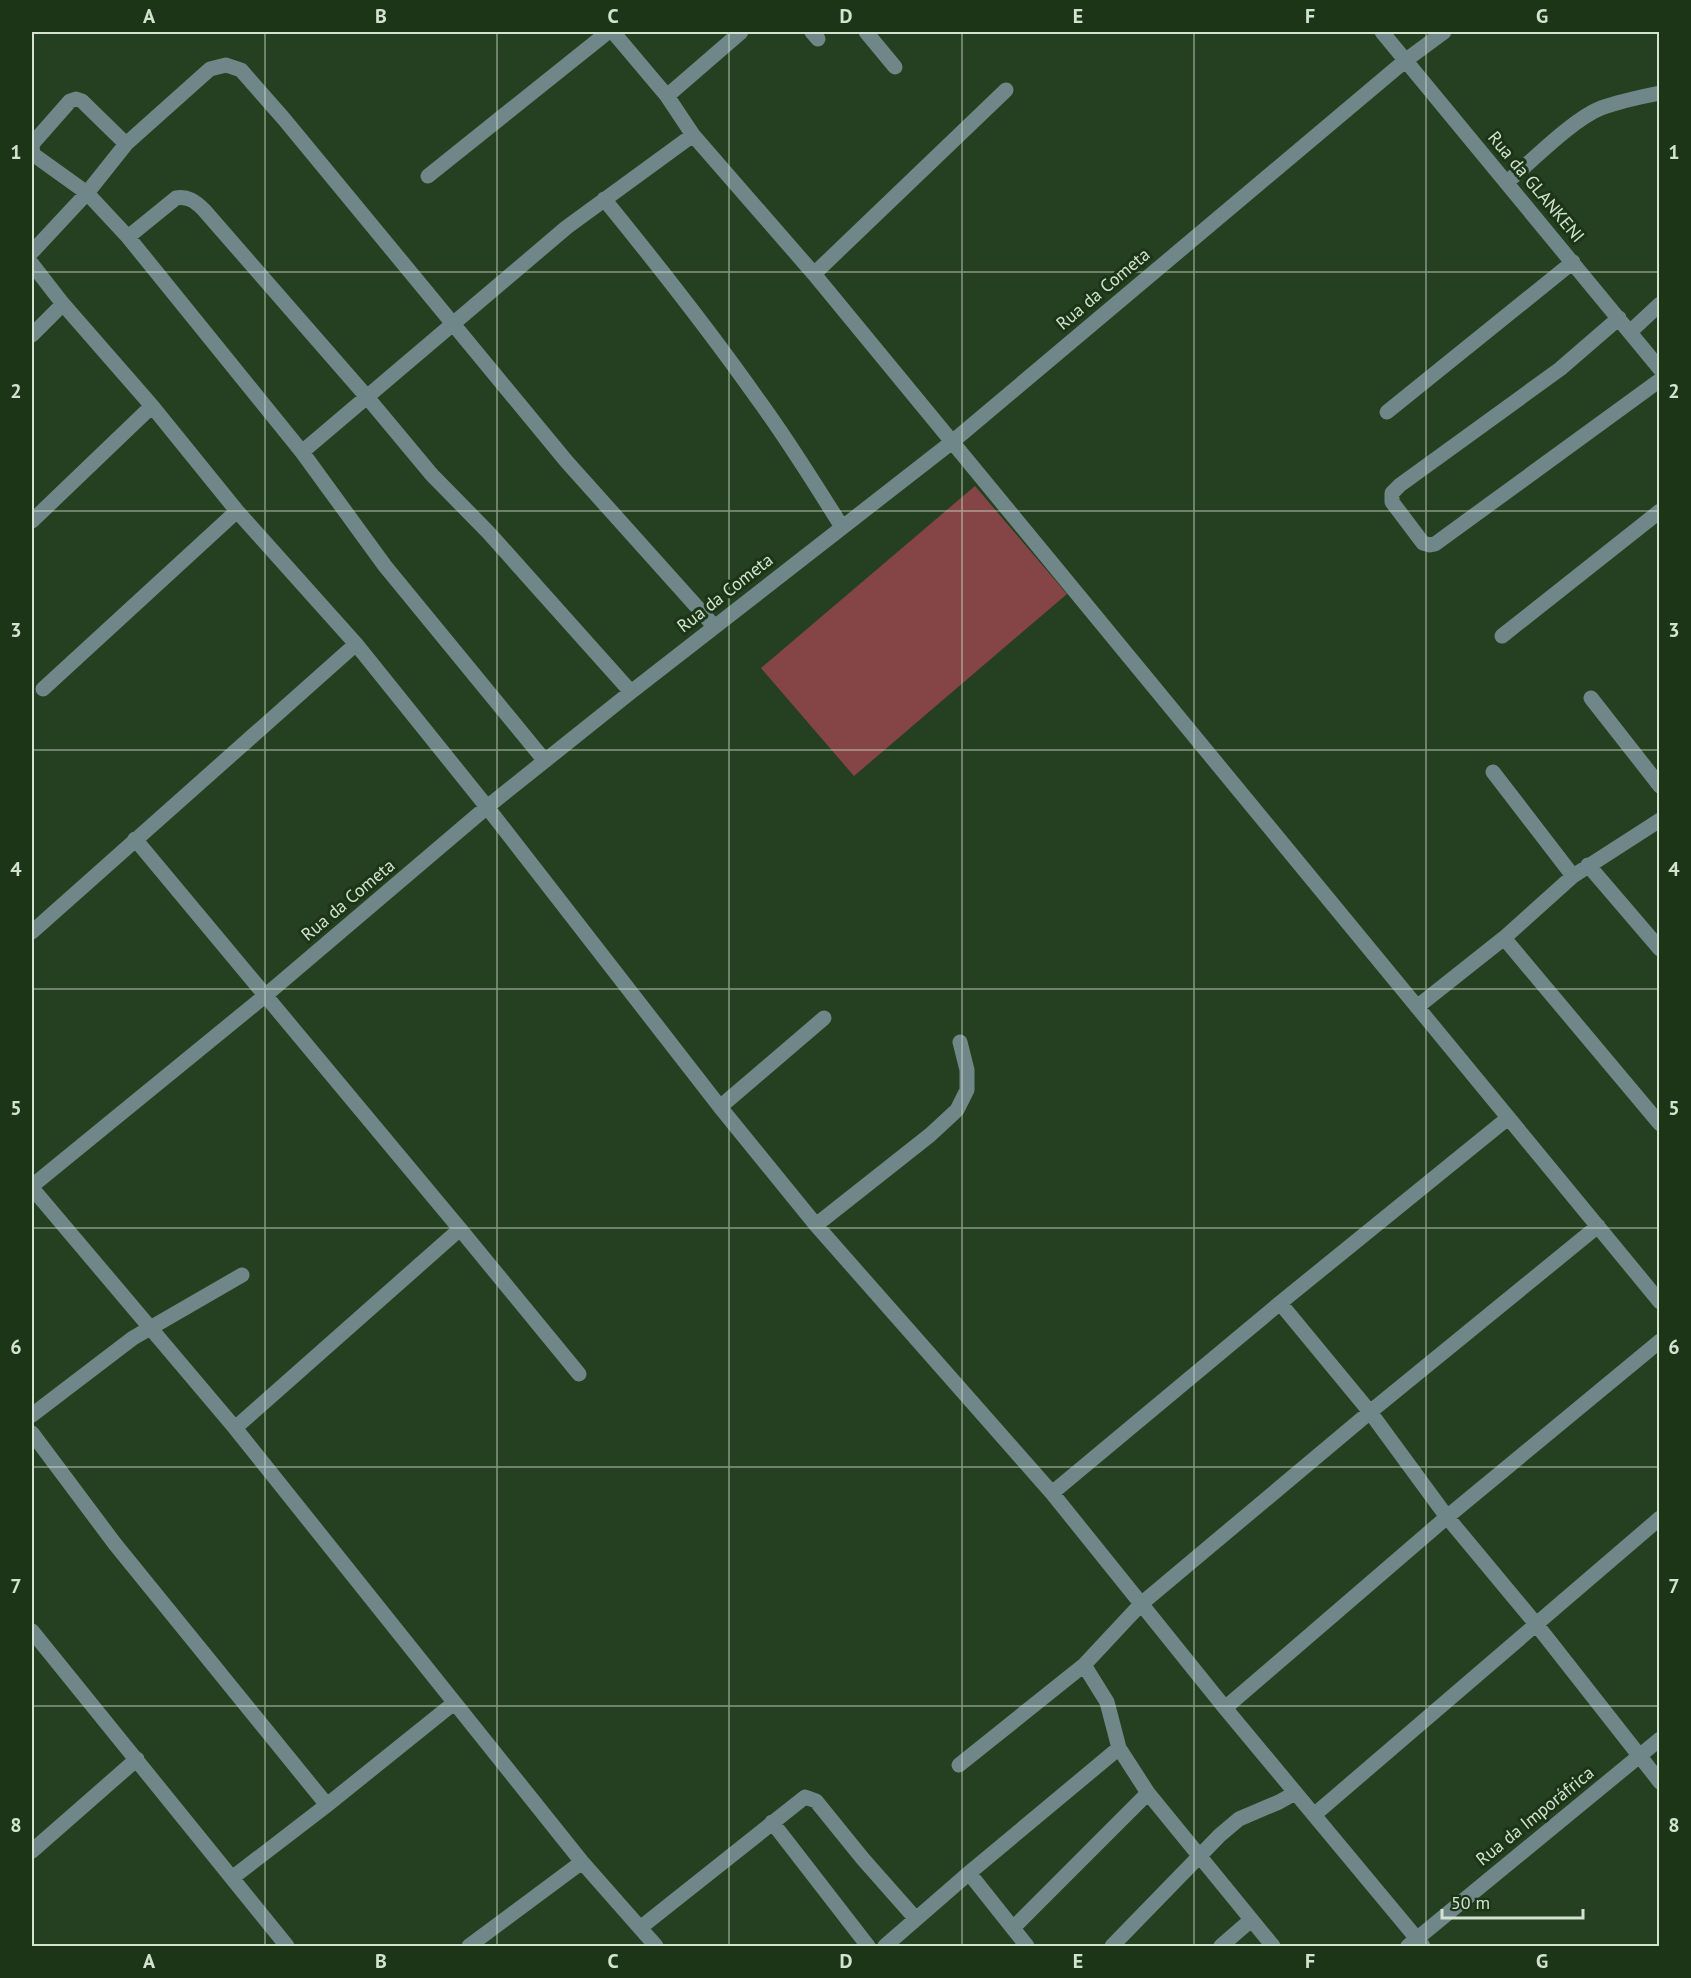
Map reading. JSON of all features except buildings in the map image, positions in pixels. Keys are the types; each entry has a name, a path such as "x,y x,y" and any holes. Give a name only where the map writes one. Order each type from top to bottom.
{"street":[{"path":"428,176 608,32"},
{"path":"613,32 667,96 693,135 814,274 1659,1302"},
{"path":"667,96 741,32"},
{"path":"866,32 895,67"},
{"name":"Rua da GLANKENI","path":"1382,32 1631,331 1659,369"},
{"name":"Rua da Cometa","path":"32,1187 266,995 487,807 714,626 952,442 1406,60 1444,32"},
{"path":"32,252 87,193 126,144 210,69 226,65 241,70 454,323 567,462 714,626"},
{"path":"814,274 1006,90"},
{"path":"1507,182 1576,123 1599,109 1659,93"},
{"path":"126,144 82,101 76,99 70,100 33,143 32,149 34,155 87,193 128,237 302,452 386,566 545,761"},
{"path":"302,452 567,227 693,135"},
{"path":"128,237 176,198 184,196 196,202 368,398 432,475 488,532 631,692"},
{"path":"604,199 690,307 758,398 796,453 842,527"},
{"path":"1387,412 1573,262"},
{"path":"32,264 237,511 356,644 487,807 720,1107 816,1225 1052,1493 1416,1944"},
{"path":"32,335 63,304"},
{"path":"1631,331 1659,304"},
{"path":"1619,318 1560,369 1400,485 1392,493 1392,502 1424,543 1435,544 1659,380"},
{"path":"32,521 152,406"},
{"path":"43,689 237,511"},
{"path":"1502,636 1659,511"},
{"path":"32,932 356,644"},
{"path":"1591,698 1659,786"},
{"path":"1493,772 1573,876"},
{"path":"1418,1007 1504,938 1587,865 1659,820"},
{"path":"135,839 579,1374"},
{"path":"1587,865 1659,949"},
{"path":"1504,938 1659,1124"},
{"path":"720,1107 824,1018"},
{"path":"816,1225 930,1135 957,1110 967,1090 968,1070 960,1041"},
{"path":"1052,1493 1280,1303 1509,1118"},
{"path":"32,1187 235,1428 582,1862 656,1947"},
{"path":"959,1765 1084,1665 1141,1604 1598,1226"},
{"path":"235,1428 460,1229"},
{"path":"32,1415 115,1350 242,1275"},
{"path":"1280,1303 1371,1412 1447,1517 1536,1624 1659,1782"},
{"path":"1225,1708 1447,1517 1659,1341"},
{"path":"32,1433 115,1544 327,1805"},
{"path":"1314,1815 1659,1518"},
{"path":"32,1631 287,1947"},
{"path":"1084,1665 1107,1702 1119,1748 1148,1793 1273,1947"},
{"path":"232,1878 454,1703"},
{"name":"Rua da Imporáfrica","path":"1416,1944 1659,1739"},
{"path":"885,1947 969,1873 1119,1748"},
{"path":"32,1851 137,1759"},
{"path":"1014,1927 1148,1793"},
{"path":"1112,1947 1239,1819 1295,1793"},
{"path":"640,1928 805,1797 816,1801 916,1919"},
{"path":"772,1822 868,1947"},
{"path":"469,1947 582,1862"},
{"path":"969,1873 1014,1927 1027,1947"},
{"path":"1221,1947 1251,1920"}],"shaded area":[{"path":"975,486 1067,594 854,776 761,668"}]}
